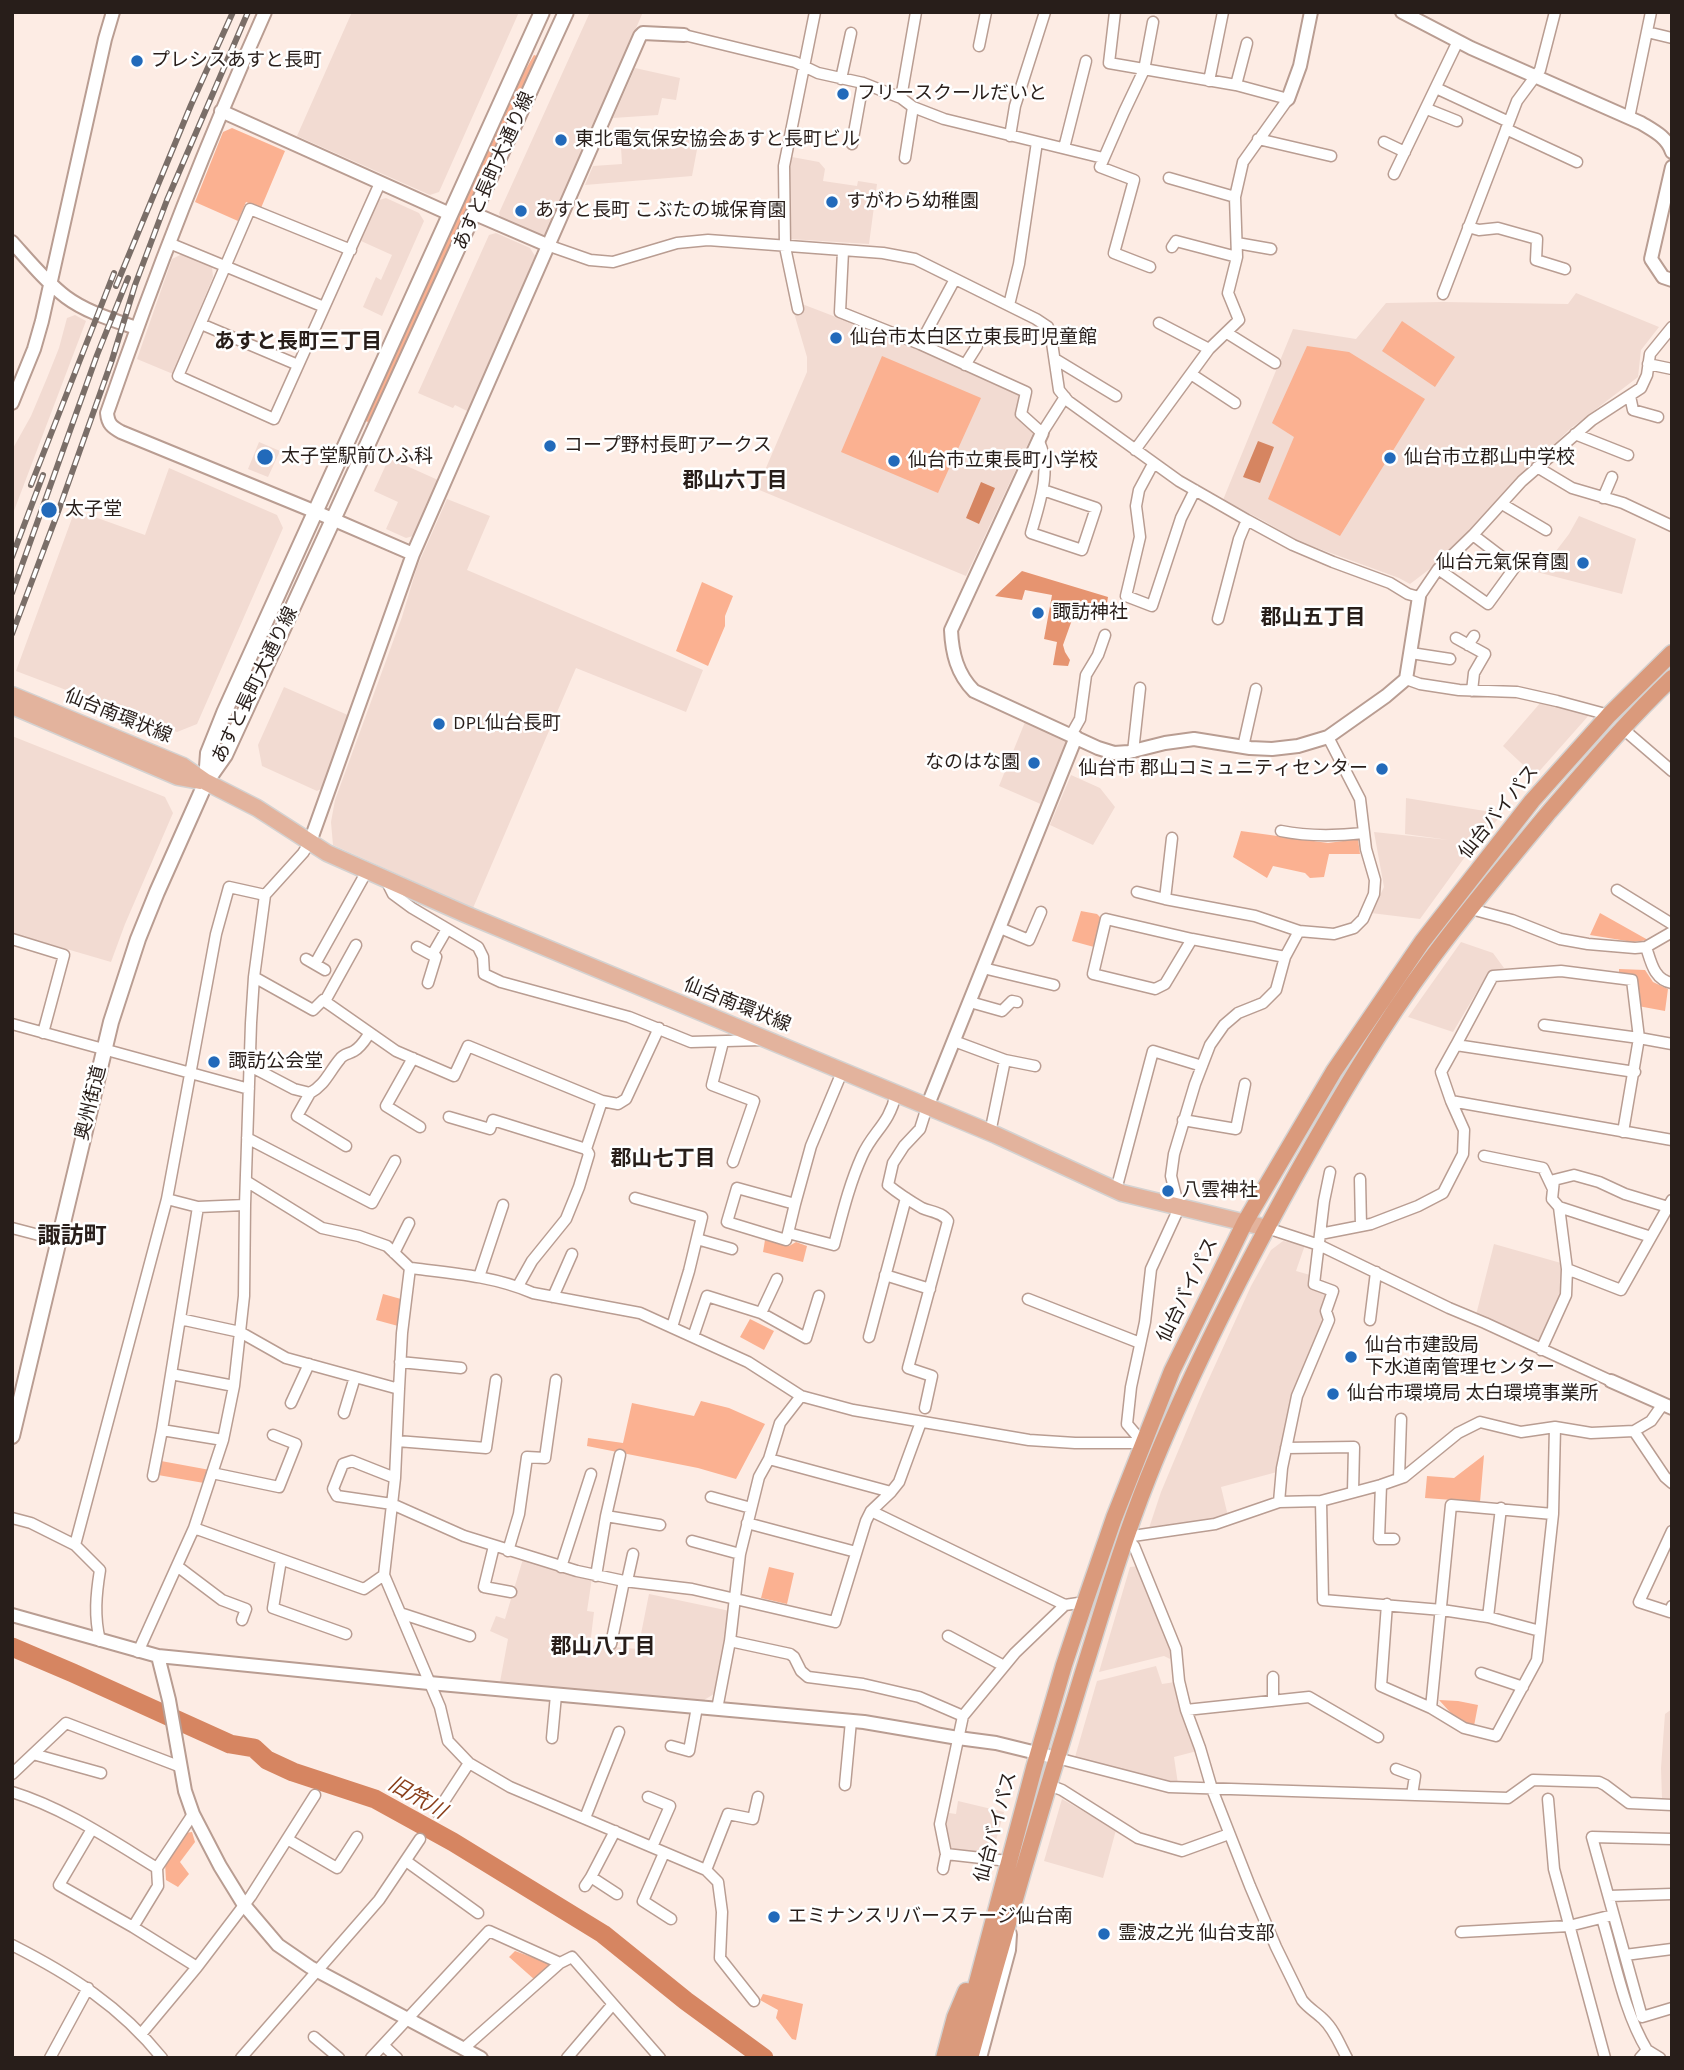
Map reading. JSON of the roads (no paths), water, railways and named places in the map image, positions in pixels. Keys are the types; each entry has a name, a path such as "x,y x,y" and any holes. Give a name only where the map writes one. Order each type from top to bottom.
{"highway":[{"name":"仙台バイパス","path":"970,2058 984,1954 1038,1753 1085,1602 1114,1518 1177,1361 1245,1223 1334,1071 1422,942 1532,801 1609,715 1672,653"},
{"name":"仙台バイパス","path":"957,2058 1012,1916 1056,1758 1126,1537 1160,1450 1202,1355 1267,1228 1325,1124 1428,962 1514,854 1622,728 1672,678"},
{"path":"944,2058 973,2022"}],"main road":[{"name":"あすと長町大通り線","path":"206,782 210,748 542,12"},
{"name":"あすと長町大通り線","path":"206,782 223,760 566,12"},
{"name":"仙台南環状線","path":"12,695 183,766 206,782 257,808 327,853 385,880 990,1133 1116,1190 1179,1209 1267,1228"},
{"name":"仙台南環状線","path":"12,706 178,777 206,782"},
{"name":"奥州街道","path":"12,1436 15,1413 104,1050 138,939 206,782"}],"street":[{"path":"12,403 34,349 51,285 113,12"},
{"path":"265,12 221,111 136,328 107,413 109,424 121,432 413,554"},
{"path":"798,309 785,247 784,166 814,12"},
{"path":"901,98 916,12"},
{"path":"979,46 986,12"},
{"path":"1010,136 1015,106 1045,12"},
{"path":"1115,12 1109,63 1236,85 1288,99"},
{"path":"1209,81 1222,12"},
{"path":"1135,450 1209,349 1239,320 1228,293 1237,257 1235,197 1243,162 1288,99 1300,66 1311,12"},
{"path":"1402,12 1533,77 1629,118 1662,137 1672,152"},
{"path":"1443,294 1517,101 1540,70 1555,12"},
{"path":"1629,118 1651,12"},
{"path":"1150,267 1114,253 1134,180 1100,167 1144,70 1152,22"},
{"path":"1647,32 1672,38"},
{"path":"138,1652 194,1528 223,1440 234,1386 244,1296 254,977 265,895 310,842 413,554 640,36 643,33 684,35 795,62 818,73 863,83 944,119 1103,158"},
{"path":"841,79 851,33"},
{"path":"1394,174 1458,41"},
{"path":"1236,85 1247,43"},
{"path":"1064,148 1086,61"},
{"path":"852,144 863,83"},
{"path":"1436,88 1577,162"},
{"path":"905,158 913,107"},
{"path":"1427,109 1457,121"},
{"path":"221,111 450,214"},
{"path":"1258,139 1331,156"},
{"path":"1009,305 1019,264 1037,142"},
{"path":"1384,142 1405,152"},
{"path":"1672,167 1651,259 1663,277 1672,280"},
{"path":"1169,178 1235,197"},
{"path":"351,250 250,209 178,376 274,418 351,250 380,183"},
{"path":"475,214 590,260 613,262 677,243 708,240 883,253 915,259 1048,327 1059,390 1153,464 1293,545 1419,597"},
{"path":"1468,227 1479,230 1499,228 1537,239 1536,260 1565,269"},
{"path":"12,242 51,285 68,299 136,328"},
{"path":"1172,247 1176,242 1237,257"},
{"path":"169,243 324,307"},
{"path":"1237,243 1271,250"},
{"path":"843,251 840,312 920,344 1026,392 1021,414 1040,436 1042,447 1043,490 1031,533 1082,550 1096,508 1043,490"},
{"path":"920,344 955,279"},
{"path":"1159,323 1209,349"},
{"path":"201,324 298,365"},
{"path":"1065,397 1040,436 951,630 952,646 966,682 974,691 1114,753 1133,752 1184,740 1243,747 1285,748 1328,737 1406,679 1419,597 1438,569 1473,536 1537,467 1592,420 1641,388 1650,354 1672,327"},
{"path":"1227,333 1275,363"},
{"path":"965,365 977,346"},
{"path":"1055,359 1116,396"},
{"path":"1648,364 1672,369"},
{"path":"1191,374 1235,403"},
{"path":"1630,397 1633,410 1658,416"},
{"path":"1575,434 1628,455"},
{"path":"1153,464 1139,490 1136,506 1140,537 1126,596 1152,606 1181,518 1195,490"},
{"path":"1537,467 1572,488 1623,503 1672,526"},
{"path":"1604,498 1612,477"},
{"path":"1502,504 1546,530"},
{"path":"1218,619 1239,539 1247,520"},
{"path":"1438,569 1488,604 1515,567 1473,536"},
{"path":"925,1408 932,1376 908,1368 948,1220 945,1216 906,1198 888,1185 890,1174 893,1163 904,1146 920,1129 1074,736 1080,719 1086,675 1098,655 1105,635"},
{"path":"1456,638 1471,640 1485,654 1474,673 1472,691"},
{"path":"1411,653 1450,659"},
{"path":"1406,679 1420,684 1472,691 1517,692 1609,715"},
{"path":"1133,752 1139,688"},
{"path":"1243,747 1256,689"},
{"path":"1622,728 1672,771"},
{"path":"1137,892 1255,916 1299,931 1334,934 1353,928 1363,919 1374,894 1375,880 1366,849 1360,799 1328,737"},
{"path":"1281,831 1332,836 1364,833"},
{"path":"1165,899 1172,838"},
{"path":"325,970 310,962 367,871"},
{"path":"385,880 393,894 402,901 478,947 483,957 484,974 501,982 629,1017 691,1042 766,1040"},
{"path":"75,1545 167,1199 216,934 229,887 265,895"},
{"path":"1617,890 1672,924"},
{"path":"1471,909 1512,920 1560,939 1635,948 1646,947 1672,932"},
{"path":"1000,928 1029,940 1041,912"},
{"path":"1192,939 1165,984 1155,989 1093,974 1106,919 1285,957"},
{"path":"432,955 447,929"},
{"path":"1143,1443 1127,1424 1131,1387 1145,1322 1151,1269 1179,1209 1171,1176 1183,1120 1210,1045 1224,1025 1238,1013 1263,1003 1276,990 1285,957 1299,931"},
{"path":"12,939 64,955 43,1033"},
{"path":"254,977 313,1010 325,1001 356,945"},
{"path":"417,947 436,957 428,983"},
{"path":"1646,947 1654,972 1672,984"},
{"path":"983,968 1054,985"},
{"path":"1320,1234 1390,1218 1443,1193 1463,1154 1464,1130 1441,1072 1493,976 1561,971 1632,981 1639,1038 1623,1132"},
{"path":"325,1001 397,1051 454,1076 468,1046 602,1101 618,1104 626,1099 659,1028"},
{"path":"970,1002 1002,1011 1012,1001 1017,1002"},
{"path":"12,1024 249,1088"},
{"path":"1544,1025 1672,1044"},
{"path":"346,1146 297,1116 310,1093 327,1078 341,1056 362,1045 369,1034"},
{"path":"954,1041 1005,1060 1035,1066"},
{"path":"723,1042 712,1085 754,1101 733,1162"},
{"path":"1456,1045 1634,1072"},
{"path":"1116,1190 1153,1051 1202,1066"},
{"path":"413,1058 386,1106 420,1127"},
{"path":"990,1133 1005,1060"},
{"path":"250,1066 294,1089 310,1093"},
{"path":"795,1204 737,1188 727,1222 786,1240 811,1146 842,1072"},
{"path":"1183,1120 1236,1129 1245,1084"},
{"path":"788,1233 834,1245 848,1191 863,1153 889,1117 895,1094"},
{"path":"586,1149 602,1101"},
{"path":"1451,1101 1672,1140"},
{"path":"449,1117 490,1129 493,1120 586,1149 589,1154 570,1212 532,1261 517,1286"},
{"path":"247,1138 372,1203 395,1161"},
{"path":"1484,1156 1543,1168 1553,1189"},
{"path":"1279,1502 1282,1468 1297,1396 1329,1320 1326,1311 1333,1291 1314,1284 1330,1172"},
{"path":"1567,1269 1621,1290 1651,1237 1670,1203 1625,1194 1599,1182 1574,1175 1554,1180 1552,1199 1559,1207 1651,1237"},
{"path":"1360,1179 1361,1226"},
{"path":"246,1181 322,1228 387,1246 410,1268 479,1277 517,1286 533,1293 640,1313 748,1362 801,1396 853,1410 1029,1440 1143,1443"},
{"path":"635,1198 702,1217 672,1327"},
{"path":"869,1337 906,1198"},
{"path":"167,1199 198,1207 245,1205"},
{"path":"479,1277 503,1205"},
{"path":"153,1476 198,1207"},
{"path":"1541,1350 1566,1295 1567,1269 1559,1207"},
{"path":"394,1253 409,1223"},
{"path":"12,1228 58,1240"},
{"path":"1126,1537 1215,1524 1279,1502 1321,1500 1381,1485 1399,1478 1433,1455 1458,1433 1480,1422 1521,1432 1555,1427 1589,1433 1634,1431 1651,1421 1667,1406 1449,1308 1319,1245 1267,1228"},
{"path":"697,1239 732,1250"},
{"path":"553,1297 572,1254"},
{"path":"410,1268 398,1389 393,1504 384,1575 440,1707 448,1741 469,1763 510,1787 706,1870 718,1882 722,1912 719,1958 754,2001"},
{"path":"1370,1320 1376,1272"},
{"path":"885,1275 930,1289"},
{"path":"761,1313 777,1279"},
{"path":"693,1337 707,1296 761,1313 806,1338 819,1296"},
{"path":"1028,1299 1140,1343"},
{"path":"180,1319 240,1332 286,1358 398,1389"},
{"path":"400,1362 461,1368"},
{"path":"291,1403 309,1364"},
{"path":"171,1374 234,1386"},
{"path":"344,1413 355,1377"},
{"path":"397,1441 486,1448 496,1380"},
{"path":"508,1551 519,1514 527,1457 545,1458 556,1380"},
{"path":"717,1709 730,1641 740,1554 759,1477 769,1459 780,1423 801,1396"},
{"path":"1399,1478 1401,1419"},
{"path":"395,1478 352,1461 343,1464 333,1489 337,1496 393,1504 464,1536 561,1567 596,1576 692,1590 835,1622 856,1552 872,1511 899,1482 921,1422"},
{"path":"1387,1604 1381,1686 1432,1708 1464,1728 1496,1736 1537,1660 1553,1514 1555,1427"},
{"path":"162,1430 223,1440"},
{"path":"1634,1431 1665,1477 1672,1483"},
{"path":"212,1473 279,1487 296,1444 273,1435"},
{"path":"1286,1448 1354,1447 1353,1492"},
{"path":"596,1576 620,1455"},
{"path":"769,1459 891,1492"},
{"path":"561,1567 591,1474"},
{"path":"1381,1485 1379,1539 1394,1539"},
{"path":"711,1497 751,1508"},
{"path":"1321,1500 1323,1600 1442,1610 1488,1617 1540,1631"},
{"path":"1432,1708 1451,1505 1553,1514"},
{"path":"1488,1617 1500,1508"},
{"path":"872,1511 1065,1605 1085,1602"},
{"path":"606,1516 660,1525"},
{"path":"12,1518 31,1523 75,1545 100,1570 95,1600 95,1620 100,1641"},
{"path":"747,1523 856,1552"},
{"path":"194,1528 364,1589 384,1575"},
{"path":"1672,1531 1667,1551 1639,1602 1670,1612 1672,1606"},
{"path":"1126,1537 1134,1546 1176,1650 1179,1681 1186,1710 1212,1789 1276,1947 1302,2000 1322,2017 1347,2058"},
{"path":"692,1541 740,1554"},
{"path":"494,1546 484,1587 511,1592"},
{"path":"611,1644 633,1554"},
{"path":"281,1560 273,1608 346,1634"},
{"path":"177,1566 222,1600 246,1609 242,1620"},
{"path":"943,1868 946,1854 940,1824 963,1716 1015,1653 1065,1605"},
{"path":"400,1613 470,1636"},
{"path":"12,1615 158,1656 881,1724 996,1743 1157,1785 1508,1798 1533,1780 1599,1782 1629,1803 1672,1805"},
{"path":"948,1636 1004,1666"},
{"path":"730,1641 790,1654 800,1671 808,1677 863,1684 919,1697 963,1716"},
{"path":"158,1656 169,1700 185,1791 193,1814 244,1905 278,1945 317,1972 470,2054 560,1963 572,1957 660,2058"},
{"path":"1481,1673 1523,1686"},
{"path":"1272,1677 1273,1701"},
{"path":"552,1738 556,1695"},
{"path":"1186,1710 1309,1698 1378,1737"},
{"path":"671,1746 689,1751 697,1707"},
{"path":"845,1785 851,1721"},
{"path":"12,1774 66,1723 181,1767"},
{"path":"585,1818 619,1732"},
{"path":"33,1754 102,1773"},
{"path":"437,1812 469,1763"},
{"path":"1396,1769 1415,1776 1412,1795"},
{"path":"1048,1785 1062,1790 1138,1838 1182,1851 1229,1834"},
{"path":"12,1792 31,1798 92,1829 157,1868"},
{"path":"142,2033 244,1905 316,1795"},
{"path":"648,1797 670,1806 652,1847"},
{"path":"706,1870 728,1814 753,1819 758,1797"},
{"path":"1548,1799 1554,1869 1605,2058"},
{"path":"134,1927 158,1886 157,1868 193,1814"},
{"path":"92,1829 60,1885 197,1967"},
{"path":"615,1831 588,1882 617,1894"},
{"path":"288,1839 337,1868 357,1837"},
{"path":"1672,1839 1592,1837 1642,2017 1672,2008"},
{"path":"241,2058 379,1900 420,1839"},
{"path":"664,1853 643,1901 671,1919"},
{"path":"946,1854 1008,1860"},
{"path":"406,1861 478,1913"},
{"path":"1609,1896 1672,1894"},
{"path":"1461,1931 1571,1925 1613,1915"},
{"path":"1599,1919 1643,2055 1660,2058"},
{"path":"371,2058 489,1931 560,1963"},
{"path":"12,1945 53,1965 88,1988 142,2033 162,2058"},
{"path":"1625,1955 1672,1949"},
{"path":"50,2058 88,1988"},
{"path":"566,2058 613,2004"},
{"path":"973,2022 980,2058"},
{"path":"314,2037 339,2058"},
{"path":"383,2045 397,2058"}],"waterway":[{"name":"旧笊川","path":"12,1647 230,1744 254,1748 267,1760 293,1772 375,1799 453,1842 603,1934 686,2001 764,2058"}],"railway":[{"path":"116,286 191,105 233,12"},
{"path":"12,634 58,512 112,360 135,285 167,200 248,12"},
{"path":"31,485 114,273"},
{"path":"12,593 97,355 128,278"},
{"path":"12,557 43,475"}],"place":[{"name":"プレシスあすと長町","path":"137,61"},
{"name":"フリースクールだいと","path":"843,94"},
{"name":"東北電気保安協会あすと長町ビル","path":"561,140"},
{"name":"すがわら幼稚園","path":"832,202"},
{"name":"あすと長町 こぶたの城保育園","path":"521,211"},
{"name":"仙台市太白区立東長町児童館","path":"836,338"},
{"name":"コープ野村長町アークス","path":"550,446"},
{"name":"太子堂駅前ひふ科","path":"265,457"},
{"name":"仙台市立郡山中学校","path":"1390,458"},
{"name":"仙台市立東長町小学校","path":"894,461"},
{"name":"太子堂","path":"49,510"},
{"name":"仙台元氣保育園","path":"1583,563"},
{"name":"諏訪神社","path":"1038,613"},
{"name":"DPL仙台長町","path":"439,724"},
{"name":"なのはな園","path":"1034,763"},
{"name":"仙台市 郡山コミュニティセンター","path":"1382,769"},
{"name":"諏訪公会堂","path":"214,1062"},
{"name":"八雲神社","path":"1168,1191"},
{"name":"仙台市建設局 下水道南管理センター","path":"1351,1357"},
{"name":"仙台市環境局 太白環境事業所","path":"1333,1394"},
{"name":"エミナンスリバーステージ仙台南","path":"774,1917"},
{"name":"霊波之光 仙台支部","path":"1104,1934"}],"district":[{"name":"あすと長町三丁目","path":"298,342"},
{"name":"郡山六丁目","path":"735,481"},
{"name":"郡山五丁目","path":"1313,618"},
{"name":"郡山七丁目","path":"663,1159"},
{"name":"諏訪町","path":"72,1236"},
{"name":"郡山八丁目","path":"603,1647"}]}
